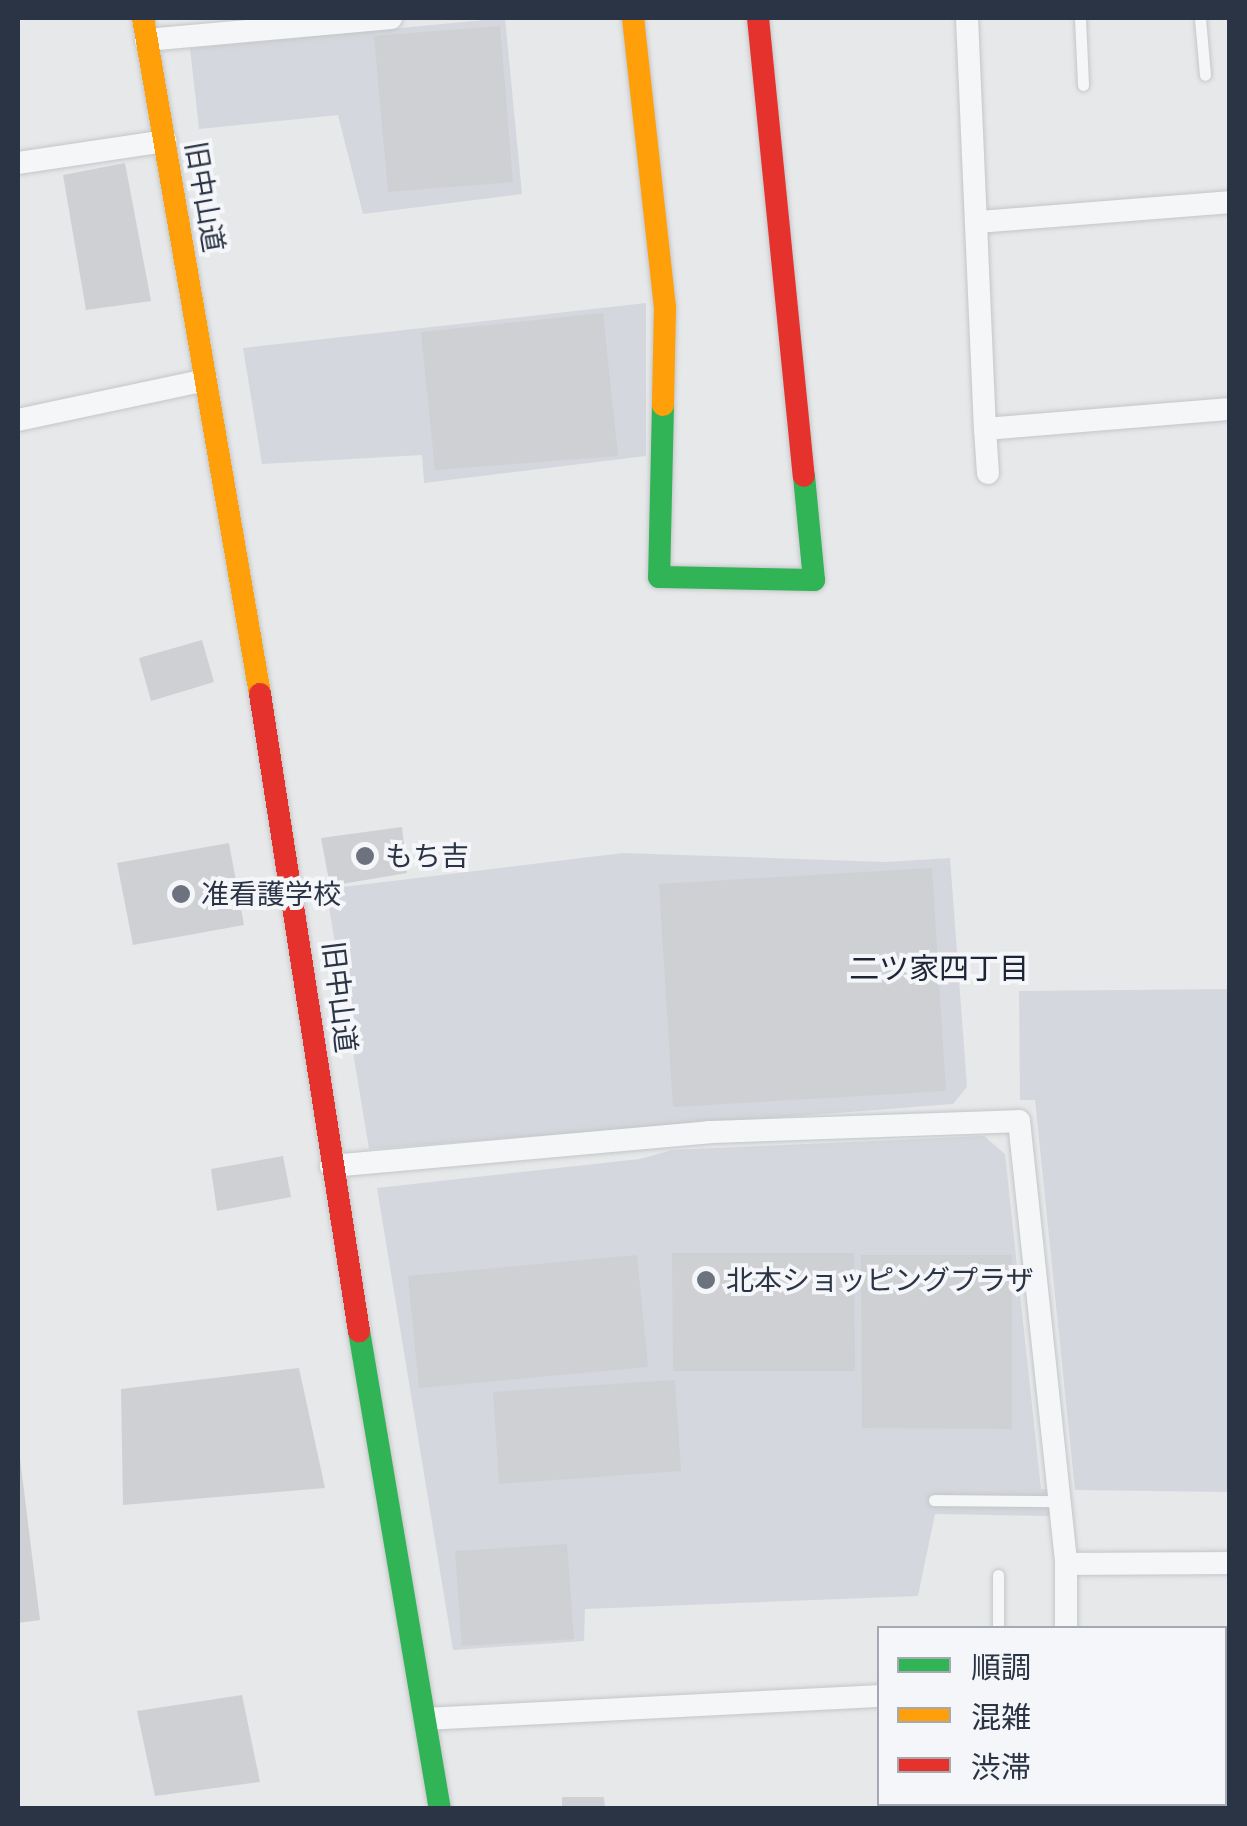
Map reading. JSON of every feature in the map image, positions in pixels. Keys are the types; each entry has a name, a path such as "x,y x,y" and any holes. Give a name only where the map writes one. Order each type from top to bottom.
{"main road":[{"path":"634,18 665,307 658,577 814,580 758,18"},
{"name":"旧中山道","path":"144,29 305,952 332,1166 440,1808"}],"street":[{"path":"144,29 391,18"},
{"path":"966,18 988,473"},
{"path":"18,164 166,140"},
{"path":"978,222 1230,202"},
{"path":"18,420 206,380"},
{"path":"985,429 1230,409"},
{"path":"332,1166 709,1132 1019,1121 1066,1564 1066,1626"},
{"path":"1066,1564 1230,1563"},
{"path":"425,1720 877,1696"}],"lane":[{"path":"1080,18 1082,85"},
{"path":"1200,18 1205,75"},
{"path":"934,1500 1059,1501"},
{"path":"998,1574 998,1626"}],"shaded area":[{"path":"505,18 522,194 363,214 338,115 199,129 190,48"},
{"path":"646,303 646,456 424,483 422,455 262,464 243,348"},
{"path":"623,853 886,862 950,858 967,1087 953,1104 369,1149 326,889"},
{"name":"北本ショッピングプラザ","path":"1229,989 1229,1492 1075,1490 1035,1100 1020,1100 1019,991"},
{"path":"984,1136 1005,1154 1041,1489 1048,1489 1051,1516 935,1514 918,1596 585,1609 584,1641 453,1650 377,1188 640,1159 672,1150"}],"building":[{"path":"500,26 513,182 388,192 374,36"},
{"path":"125,163 151,301 86,310 63,175"},
{"path":"603,313 618,456 435,470 421,332"},
{"path":"202,640 214,682 151,701 139,658"},
{"name":"もち吉","path":"402,827 407,873 330,886 321,838"},
{"name":"准看護学校","path":"229,843 244,925 133,945 117,863"},
{"path":"932,868 946,1091 673,1107 659,884"},
{"path":"283,1156 291,1197 217,1211 211,1169"},
{"path":"672,1253 854,1253 855,1371 673,1371"},
{"path":"637,1255 648,1367 419,1388 408,1276"},
{"path":"861,1255 1012,1255 1012,1429 862,1428"},
{"path":"299,1368 325,1488 123,1505 121,1389"},
{"path":"675,1380 681,1471 499,1484 493,1392"},
{"path":"18,1442 40,1620 18,1623"},
{"path":"567,1544 574,1639 462,1646 455,1551"},
{"path":"242,1695 260,1782 155,1796 137,1711"},
{"path":"562,1797 604,1797 605,1808 562,1808"}],"traffic: fast":[{"path":"663,405 659,577 814,580 804,476"},
{"path":"359,1331 440,1808"}],"traffic: slow":[{"path":"143,18 260,694"},
{"path":"633,18 665,307 663,405"}],"traffic: jam":[{"path":"758,18 804,476"},
{"path":"260,694 359,1331"}],"place":[{"name":"もち吉","path":"365,856"},
{"name":"准看護学校","path":"181,894"},
{"name":"北本ショッピングプラザ","path":"706,1280"}],"district":[{"name":"二ツ家四丁目","path":"939,968"}]}
